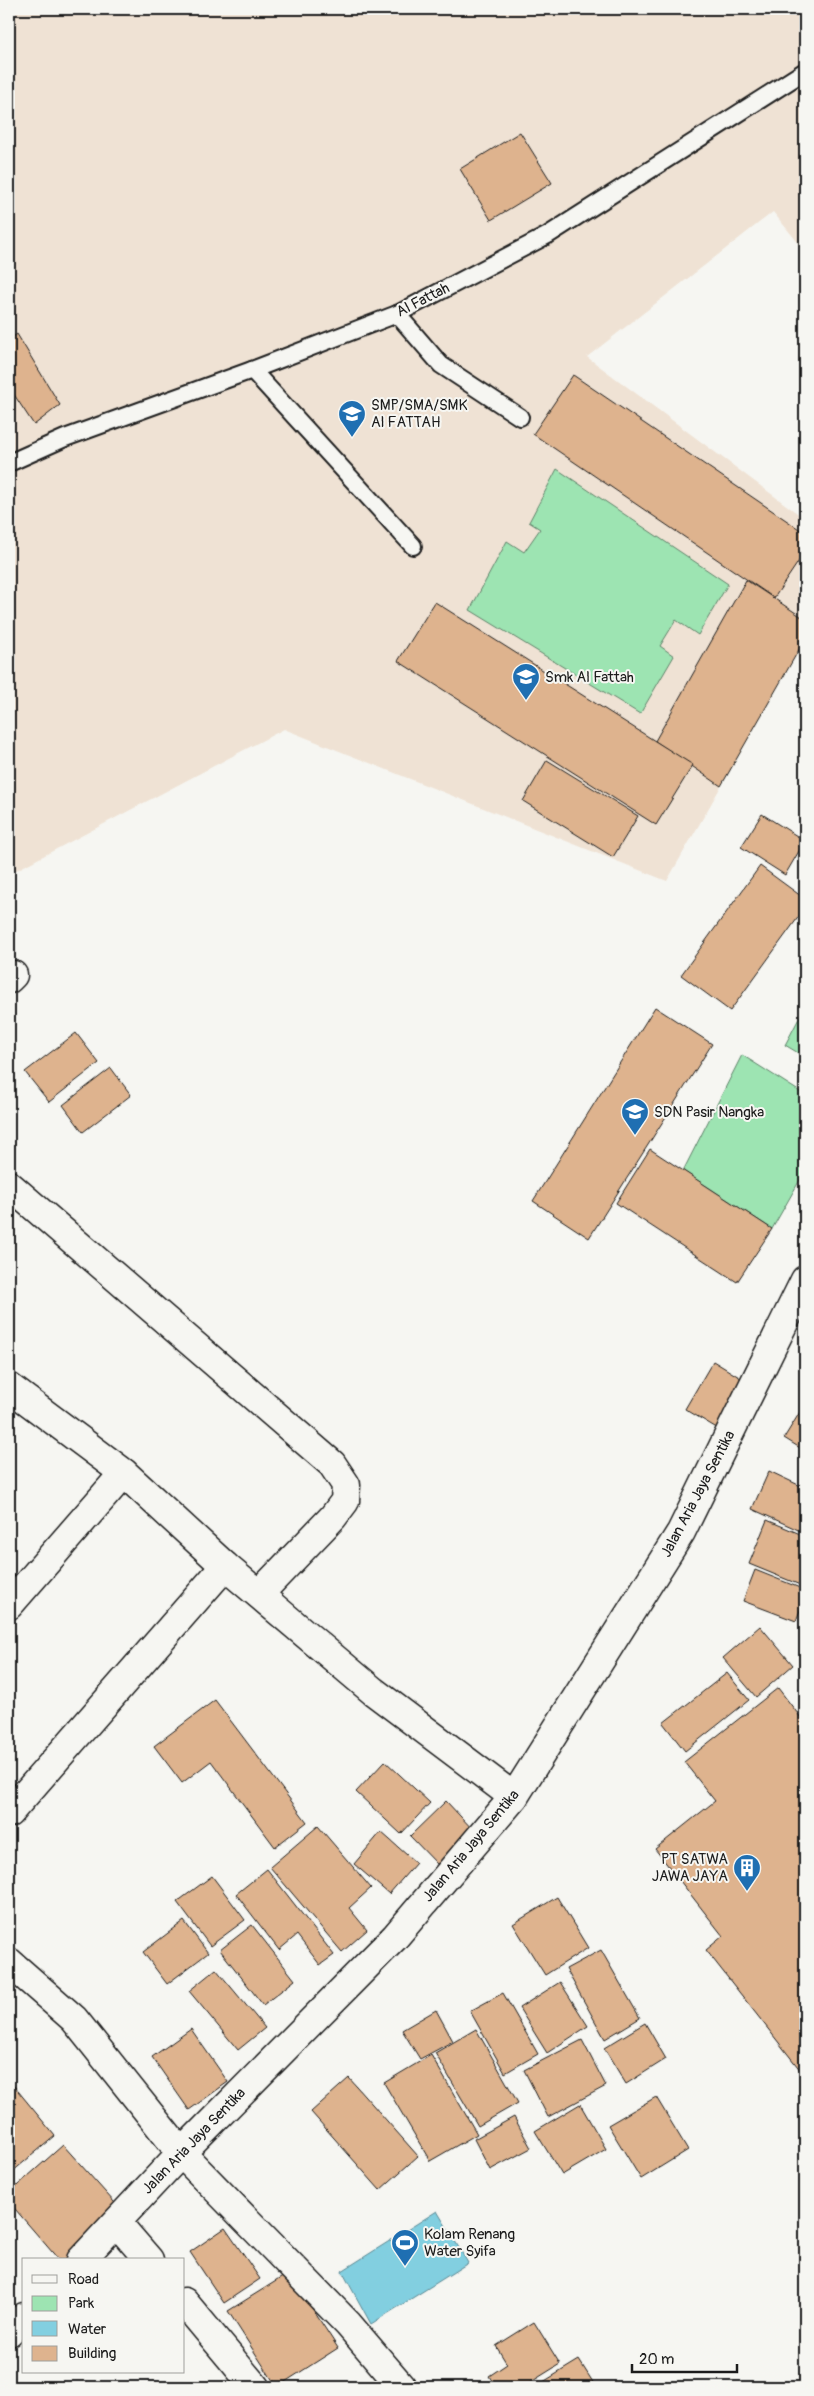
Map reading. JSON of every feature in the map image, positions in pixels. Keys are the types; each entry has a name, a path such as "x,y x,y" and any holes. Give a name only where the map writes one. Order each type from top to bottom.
{"street":[{"path":"9,1185 332,1464 346,1485 345,1502 259,1594"},
{"name":"Jalan Aria Jaya Sentika","path":"82,2258 181,2153 395,1937 514,1797 681,1532 805,1280"},
{"path":"11,1393 124,1473 225,1566 373,1691 514,1797"},
{"path":"9,1605 124,1473"},
{"path":"9,1813 225,1566"},
{"path":"9,1962 74,2019 181,2153 348,2324 402,2387"},
{"path":"118,2222 146,2258"},
{"path":"185,2303 255,2387"},
{"path":"9,2332 22,2319"}],"lane":[{"name":"Al Fattah","path":"9,463 65,438 252,370 397,314 548,235 805,71"},
{"path":"397,314 441,365 520,417"},
{"path":"252,370 413,546"}],"shaded area":[{"name":"SMP/SMA/SMK Al FATTAH","path":"9,9 805,9 805,251 773,212 587,357 805,519 805,639 667,881 284,729 9,874"}],"green space":[{"path":"557,469 728,584 698,635 676,620 660,646 674,656 640,714 470,610 507,541 524,552 540,529 529,522"},
{"path":"805,1007 805,1057 785,1045"},
{"path":"742,1055 805,1095 805,1171 772,1229 683,1171"}],"water":[{"name":"Kolam Renang Water Syifa","path":"437,2211 468,2263 371,2324 342,2271"}],"building":[{"path":"520,132 552,183 491,220 460,169"},
{"path":"17,334 60,405 34,425 9,387 9,340"},
{"path":"573,375 805,533 805,552 774,598 533,434"},
{"path":"746,580 805,619 805,639 721,786 655,741"},
{"name":"Smk Al Fattah","path":"435,602 693,765 656,825 398,661"},
{"path":"547,760 638,816 613,857 523,801"},
{"path":"9,801 15,814 9,817"},
{"path":"762,814 805,841 785,875 741,847"},
{"path":"760,866 805,899 805,908 730,1011 681,975"},
{"path":"655,1007 712,1044 589,1238 533,1201"},
{"path":"76,1033 99,1063 49,1102 25,1072"},
{"path":"111,1068 131,1095 83,1132 63,1105"},
{"path":"650,1149 772,1229 737,1282 616,1203"},
{"path":"713,1361 749,1383 720,1430 685,1409"},
{"path":"805,1404 805,1451 784,1438"},
{"path":"769,1471 805,1488 805,1533 752,1509"},
{"path":"767,1520 805,1536 805,1587 749,1564"},
{"path":"755,1570 805,1590 805,1597 796,1621 743,1601"},
{"path":"760,1626 793,1665 756,1697 723,1658"},
{"path":"727,1673 749,1700 685,1751 663,1723"},
{"name":"PT SATWA JAWA JAYA","path":"778,1688 805,1723 805,2076 706,1950 723,1936 655,1849 715,1801 684,1762"},
{"path":"215,1700 307,1822 275,1847 211,1761 182,1783 154,1746"},
{"path":"385,1761 430,1803 401,1834 356,1792"},
{"path":"446,1801 475,1832 439,1866 410,1836"},
{"path":"318,1826 371,1888 349,1908 367,1930 342,1952 270,1867"},
{"path":"381,1832 416,1863 389,1894 354,1864"},
{"path":"267,1869 334,1955 320,1965 297,1935 279,1950 236,1894"},
{"path":"212,1876 245,1920 210,1946 177,1902"},
{"path":"557,1897 588,1948 545,1975 513,1924"},
{"path":"184,1921 208,1953 167,1984 143,1952"},
{"path":"252,1925 295,1980 263,2005 220,1950"},
{"path":"601,1950 640,2018 605,2039 566,1969"},
{"path":"216,1969 265,2028 238,2050 189,1991"},
{"path":"560,1982 588,2026 547,2053 519,2008"},
{"path":"503,1993 538,2054 505,2073 470,2011"},
{"path":"436,2010 453,2041 420,2059 402,2030"},
{"path":"645,2023 666,2059 626,2084 604,2048"},
{"path":"191,2029 228,2082 189,2110 152,2057"},
{"path":"476,2029 518,2103 478,2126 435,2053"},
{"path":"582,2040 606,2086 548,2117 524,2070"},
{"path":"431,2055 477,2134 430,2161 384,2083"},
{"path":"349,2078 418,2156 380,2190 311,2112"},
{"path":"9,2080 55,2136 12,2172 9,2168"},
{"path":"656,2097 688,2150 641,2179 608,2125"},
{"path":"580,2104 606,2149 562,2175 535,2131"},
{"path":"514,2117 531,2148 490,2170 474,2139"},
{"path":"63,2145 123,2212 71,2258 57,2258 9,2202 9,2193"},
{"path":"225,2228 260,2279 224,2303 190,2252"},
{"path":"289,2273 338,2348 277,2387 228,2311"},
{"path":"534,2322 560,2364 523,2387 496,2387 489,2376 507,2364 496,2346"},
{"path":"579,2360 596,2387 535,2387"}],"place":[{"name":"SMP/SMA/SMK Al FATTAH","path":"352,438"},
{"name":"Smk Al Fattah","path":"526,701"},
{"name":"SDN Pasir Nangka","path":"635,1136"},
{"name":"PT SATWA JAWA JAYA","path":"747,1892"},
{"name":"Kolam Renang Water Syifa","path":"405,2267"}]}
